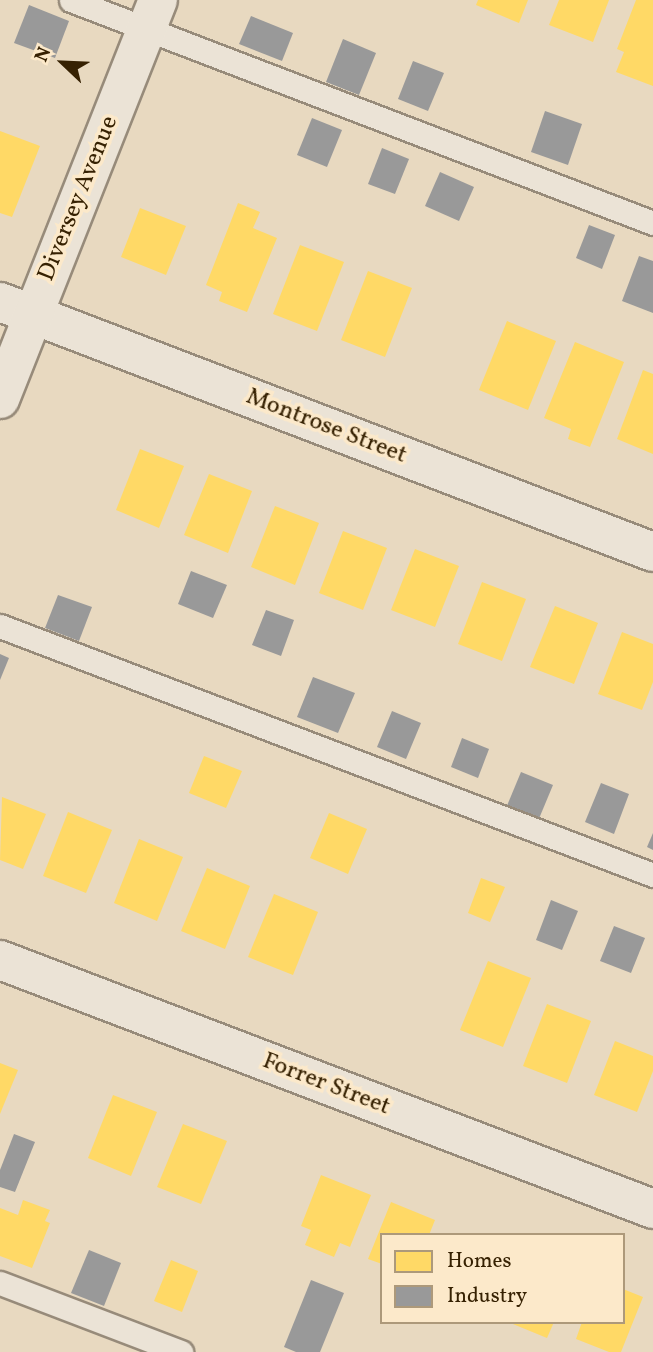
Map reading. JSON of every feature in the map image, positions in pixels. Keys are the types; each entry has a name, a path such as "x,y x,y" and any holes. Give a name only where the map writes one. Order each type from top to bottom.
{"street":[{"name":"Diversey Avenue","path":"0,399 17,309 152,15"},
{"name":"Montrose Street","path":"17,309 653,552"},
{"name":"Forrer Street","path":"0,960 653,1209"}],"lane":[{"path":"71,0 152,15 653,223"},
{"path":"0,626 653,875"},
{"path":"0,1283 181,1352"}],"building: Homes":[{"path":"478,0 528,0 519,23 476,5"},
{"path":"559,0 609,0 593,42 549,25"},
{"path":"636,0 653,0 653,86 616,72 624,52 617,49"},
{"path":"0,131 40,146 12,217 0,213"},
{"path":"238,203 260,212 253,228 277,238 247,312 219,301 222,292 206,285"},
{"path":"140,208 186,226 166,275 121,257"},
{"path":"300,245 344,262 317,331 273,314"},
{"path":"368,271 412,288 385,357 341,340"},
{"path":"507,321 556,341 528,410 479,390"},
{"path":"575,342 624,362 590,447 568,439 571,429 544,418"},
{"path":"643,370 653,374 653,454 617,439"},
{"path":"140,449 184,466 159,528 116,510"},
{"path":"209,474 252,491 228,553 184,535"},
{"path":"275,506 319,523 295,585 251,567"},
{"path":"343,531 387,548 363,610 319,593"},
{"path":"415,549 459,566 435,627 391,610"},
{"path":"482,582 526,599 502,661 458,644"},
{"path":"555,606 598,623 574,684 530,667"},
{"path":"622,632 653,644 653,682 642,710 598,694"},
{"path":"204,756 242,771 226,808 189,793"},
{"path":"2,797 46,814 23,869 0,860"},
{"path":"68,812 112,830 86,893 43,876"},
{"path":"329,813 367,829 348,874 310,858"},
{"path":"139,839 183,857 157,921 114,903"},
{"path":"207,868 250,886 225,949 181,931"},
{"path":"481,878 505,887 490,922 468,913"},
{"path":"274,894 318,912 293,975 248,957"},
{"path":"488,961 531,978 503,1047 460,1030"},
{"path":"547,1004 591,1021 567,1083 523,1066"},
{"path":"615,1041 653,1056 653,1071 637,1112 594,1095"},
{"path":"0,1063 18,1070 0,1114"},
{"path":"113,1095 157,1112 131,1176 88,1158"},
{"path":"183,1124 227,1141 201,1204 157,1187"},
{"path":"321,1175 371,1195 350,1247 340,1243 334,1257 305,1245 311,1230 301,1226"},
{"path":"23,1200 50,1210 45,1221 50,1223 32,1268 0,1256 0,1208 18,1215"},
{"path":"391,1202 435,1220 430,1233 380,1233 380,1263 368,1259"},
{"path":"171,1260 198,1271 182,1312 154,1301"},
{"path":"625,1290 643,1297 621,1352 609,1352 576,1339 581,1324 625,1324"},
{"path":"513,1324 553,1324 547,1338"}],"building: Industry":[{"path":"29,5 69,21 55,58 14,43"},
{"path":"251,16 293,33 282,61 239,44"},
{"path":"343,39 376,53 359,95 326,82"},
{"path":"413,61 444,73 428,111 398,99"},
{"path":"545,111 582,124 568,165 531,152"},
{"path":"312,118 342,130 327,167 297,155"},
{"path":"382,148 409,159 395,194 368,184"},
{"path":"440,172 474,187 459,221 425,206"},
{"path":"589,225 615,235 602,269 576,258"},
{"path":"639,256 653,261 653,313 622,301"},
{"path":"191,571 227,585 213,618 178,604"},
{"path":"58,595 92,607 79,641 45,628"},
{"path":"266,610 294,620 281,656 252,645"},
{"path":"0,654 9,658 0,680"},
{"path":"313,677 355,693 338,733 297,717"},
{"path":"392,711 421,723 406,759 377,747"},
{"path":"462,738 489,749 478,778 451,767"},
{"path":"521,772 553,785 538,821 506,808"},
{"path":"601,783 629,794 614,834 585,822"},
{"path":"653,833 653,850 647,847"},
{"path":"551,900 578,911 562,950 536,940"},
{"path":"614,926 645,938 631,973 600,961"},
{"path":"14,1134 35,1142 15,1192 0,1187 0,1170"},
{"path":"89,1250 121,1263 104,1306 71,1293"},
{"path":"311,1280 344,1293 320,1352 296,1352 284,1347"}]}
